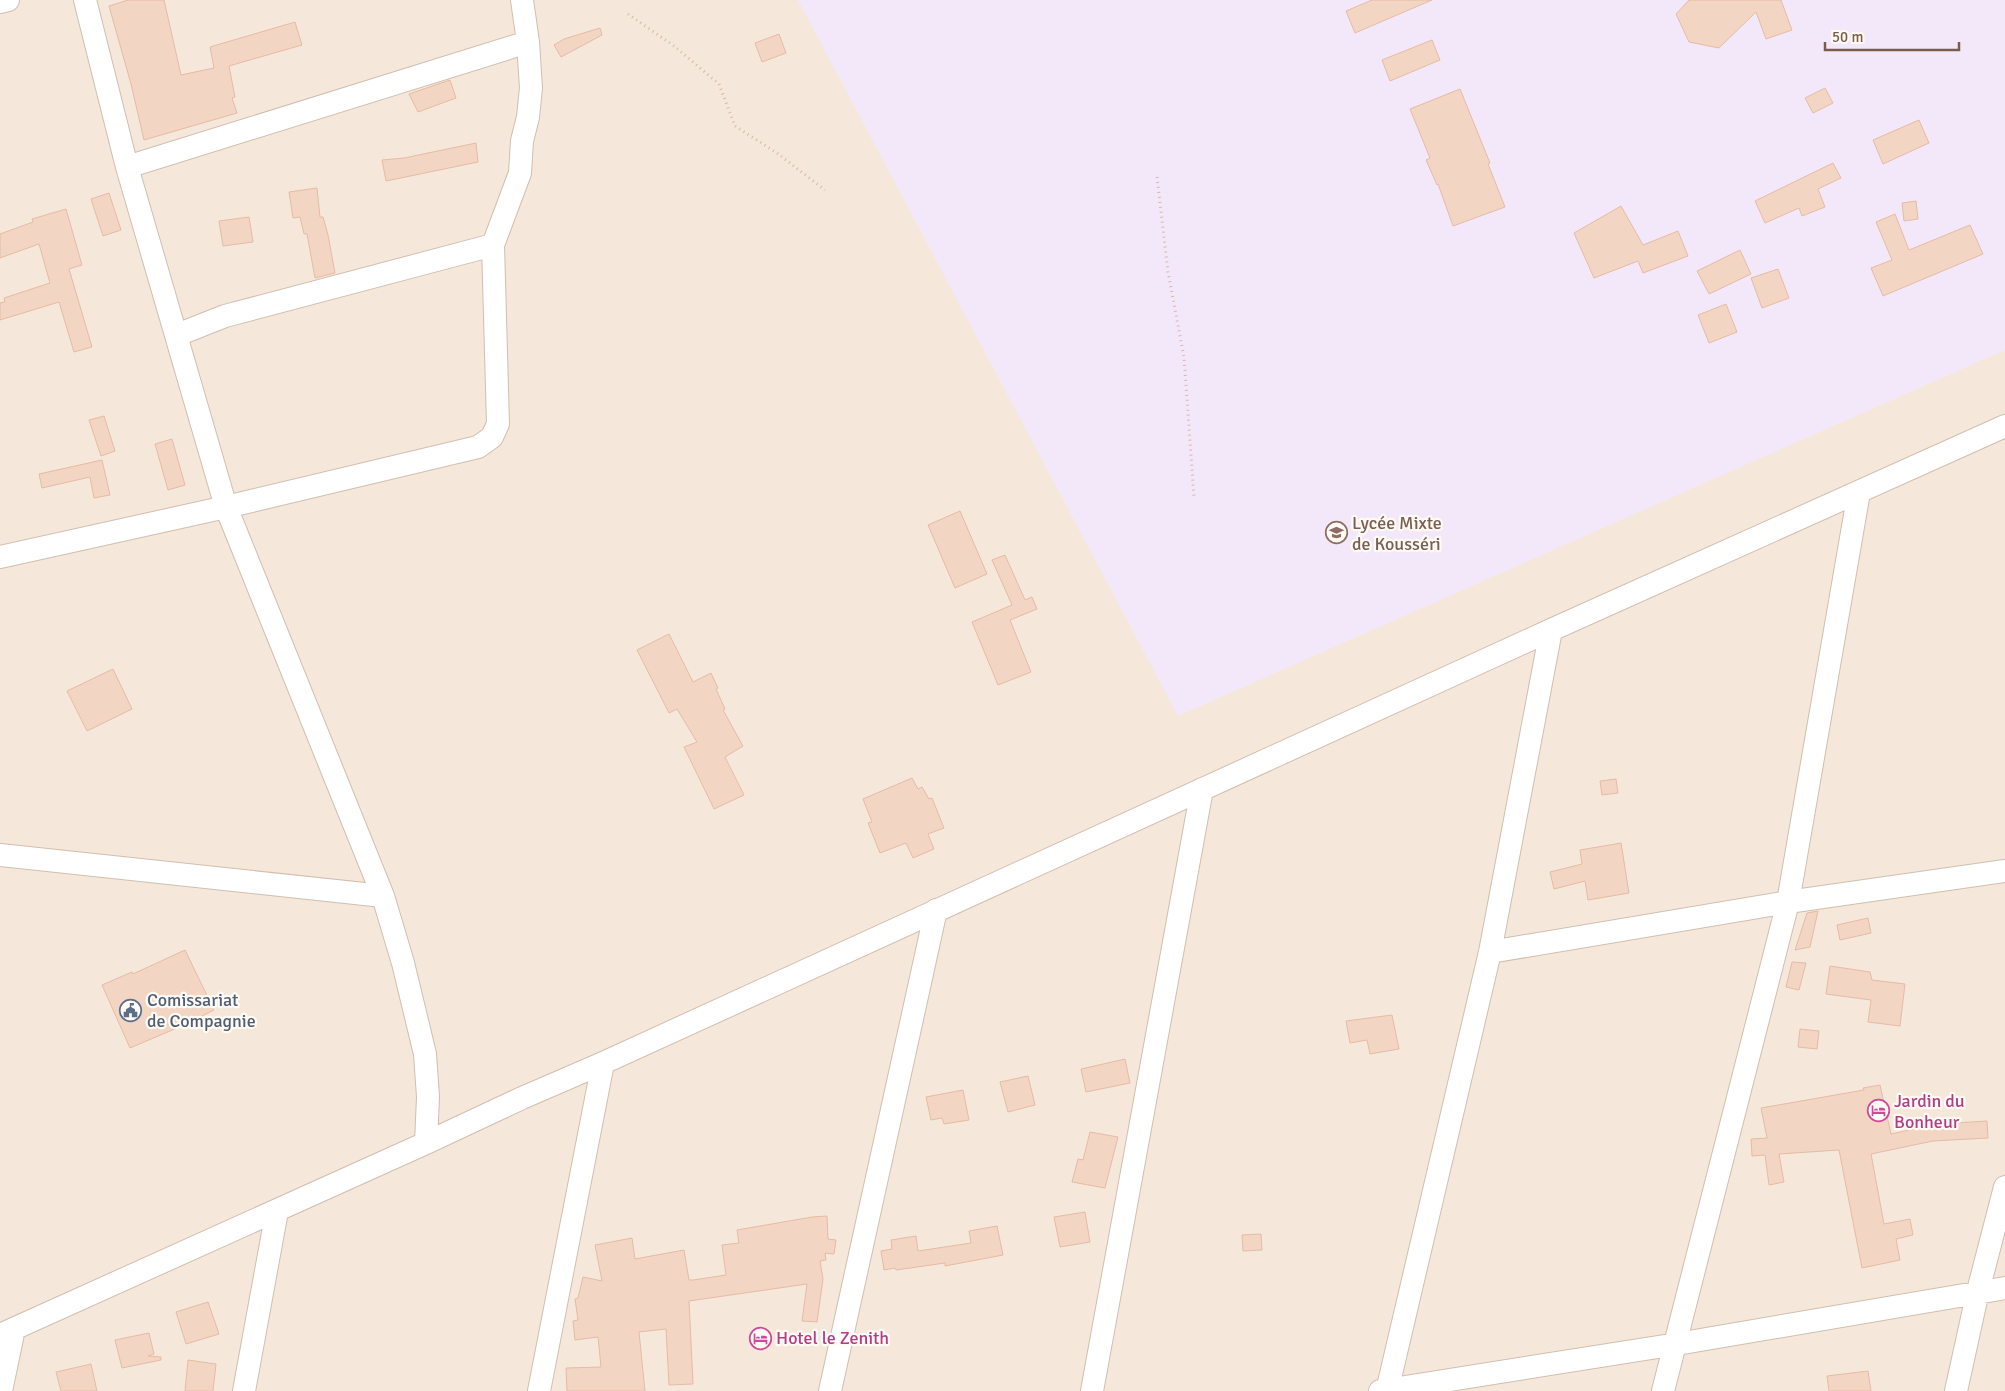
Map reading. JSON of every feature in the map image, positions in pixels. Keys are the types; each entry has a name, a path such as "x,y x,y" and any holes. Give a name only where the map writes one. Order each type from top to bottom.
{"street":[{"path":"0,2 8,0"},
{"path":"85,0 127,167 226,506 383,896 403,963 425,1054 428,1098 426,1143"},
{"path":"0,557 478,447 492,437 498,424 493,245 520,173 522,141 528,117 531,88 528,42 522,0"},
{"path":"127,167 528,42"},
{"path":"177,335 225,316 493,245"},
{"path":"1,1391 7,1332 277,1211 522,1098 604,1063 1551,630 2005,426"},
{"path":"1663,1391 1677,1344 1788,902 1859,492"},
{"path":"1551,630 1490,952 1385,1390 1677,1344 1978,1291 2005,1288"},
{"path":"1092,1391 1202,789"},
{"path":"0,855 383,896"},
{"path":"1490,952 1788,902 2005,871"},
{"path":"830,1391 936,910"},
{"path":"539,1391 604,1063"},
{"path":"1956,1391 1978,1291 2005,1187"},
{"path":"244,1391 277,1211"}],"path":[{"path":"628,14 674,46 719,84 735,126 777,153 825,190"},
{"path":"1157,177 1168,272 1184,357 1194,497"}],"shaded area":[{"path":"0,0 2005,0 2005,1391 0,1391"},
{"name":"Lycée Mixte de Kousséri","path":"798,0 2005,0 2005,350 1178,716"}],"building":[{"path":"128,0 164,0 181,75 214,68 210,47 295,22 302,45 229,66 235,97 232,98 237,113 144,140 131,84 109,6"},
{"path":"1372,0 1432,0 1355,33 1346,11"},
{"path":"1689,0 1781,0 1792,30 1766,39 1756,12 1719,48 1689,42 1676,14"},
{"path":"600,28 602,35 561,57 554,45 564,39"},
{"path":"779,34 786,53 762,62 755,43"},
{"path":"1432,40 1440,60 1390,81 1382,60"},
{"path":"450,80 456,98 418,112 409,94"},
{"path":"1825,88 1833,103 1813,113 1805,98"},
{"path":"1460,89 1490,163 1488,164 1505,207 1453,226 1438,184 1426,160 1430,158 1410,109"},
{"path":"1919,120 1929,143 1883,164 1873,140"},
{"path":"476,143 478,162 386,181 382,160 404,158"},
{"path":"1833,163 1841,178 1818,189 1825,207 1802,216 1799,208 1765,223 1755,201"},
{"path":"317,188 320,217 323,217 328,235 335,273 315,278 307,234 304,234 300,217 293,218 289,192"},
{"path":"109,193 121,230 103,236 91,199"},
{"path":"1916,201 1918,219 1904,221 1902,203"},
{"path":"1621,206 1643,245 1678,231 1688,256 1643,273 1638,261 1594,278 1574,233"},
{"path":"66,209 82,265 69,269 92,347 74,352 59,302 0,320 0,303 5,302 4,298 50,283 39,244 0,258 0,234 33,222 32,219"},
{"path":"1895,214 1909,250 1970,225 1983,254 1883,296 1871,268 1892,260 1876,222"},
{"path":"249,217 253,242 223,246 219,221"},
{"path":"1740,250 1751,274 1709,294 1697,271"},
{"path":"1778,269 1789,298 1762,308 1751,278"},
{"path":"1726,304 1737,332 1709,343 1698,315"},
{"path":"104,416 115,451 101,456 89,420"},
{"path":"172,439 185,485 168,490 155,444"},
{"path":"102,460 110,495 94,498 90,477 42,488 39,474"},
{"path":"960,511 987,574 955,588 928,525"},
{"path":"1005,555 1025,600 1032,597 1037,609 1010,620 1031,672 998,685 972,622 1012,605 992,560"},
{"path":"669,634 693,682 711,673 725,709 723,710 743,746 725,757 744,795 714,809 684,747 697,742 677,709 669,713 637,650"},
{"path":"113,669 132,709 87,731 67,691"},
{"path":"912,778 918,789 922,787 929,799 932,798 944,828 928,834 934,849 913,858 906,843 880,853 868,823 872,822 863,799"},
{"path":"1616,779 1618,793 1602,795 1600,781"},
{"path":"1621,843 1629,893 1588,900 1585,881 1554,889 1550,872 1582,864 1580,850"},
{"path":"1818,911 1810,947 1795,950 1807,913"},
{"path":"1868,918 1871,933 1840,940 1837,925"},
{"path":"185,950 214,1010 130,1048 102,985 132,972 133,974"},
{"path":"1792,962 1806,963 1799,990 1786,987"},
{"path":"1830,966 1870,972 1872,980 1905,984 1900,1026 1868,1022 1871,1000 1826,994"},
{"path":"1392,1015 1399,1049 1370,1054 1367,1040 1350,1043 1346,1021"},
{"path":"1800,1029 1819,1031 1817,1049 1798,1047"},
{"path":"1125,1059 1130,1083 1086,1092 1081,1069"},
{"path":"1028,1076 1035,1105 1008,1112 1000,1082"},
{"path":"1880,1085 1891,1134 1938,1124 1987,1121 1988,1138 1933,1141 1871,1154 1884,1224 1910,1219 1913,1235 1896,1239 1900,1260 1862,1268 1839,1150 1779,1154 1784,1182 1769,1185 1765,1155 1752,1156 1751,1139 1767,1138 1761,1108 1864,1090 1863,1088"},
{"path":"963,1090 969,1120 944,1124 942,1118 931,1120 926,1097"},
{"path":"1090,1132 1118,1137 1105,1188 1072,1182 1078,1159 1083,1160"},
{"path":"1085,1212 1090,1242 1060,1247 1054,1217"},
{"path":"827,1216 828,1239 836,1240 834,1254 825,1253 826,1260 820,1261 823,1279 817,1322 802,1321 807,1284 689,1301 693,1384 669,1385 666,1329 639,1332 645,1391 567,1391 566,1368 601,1367 598,1337 575,1340 573,1321 578,1320 575,1299 578,1298 583,1277 602,1281 595,1245 632,1238 635,1259 684,1250 689,1280 693,1280 726,1275 722,1245 739,1243 737,1230"},
{"path":"997,1226 1003,1255 945,1266 945,1263 884,1270 881,1251 892,1249 891,1240 916,1236 918,1251 971,1243 969,1231"},
{"path":"1261,1234 1262,1250 1243,1251 1242,1235"},
{"path":"208,1302 219,1334 186,1344 176,1312"},
{"path":"149,1333 154,1354 148,1356 161,1357 161,1360 122,1368 115,1340"},
{"path":"188,1360 216,1364 213,1391 185,1391"},
{"path":"91,1364 97,1391 61,1391 56,1372"},
{"path":"1868,1371 1871,1391 1829,1391 1827,1376"}],"place":[{"name":"Lycée Mixte de Kousséri","path":"1336,533"},
{"name":"Comissariat de Compagnie","path":"131,1010"},
{"name":"Jardin du Bonheur","path":"1878,1111"},
{"name":"Hotel le Zenith","path":"760,1338"}]}
